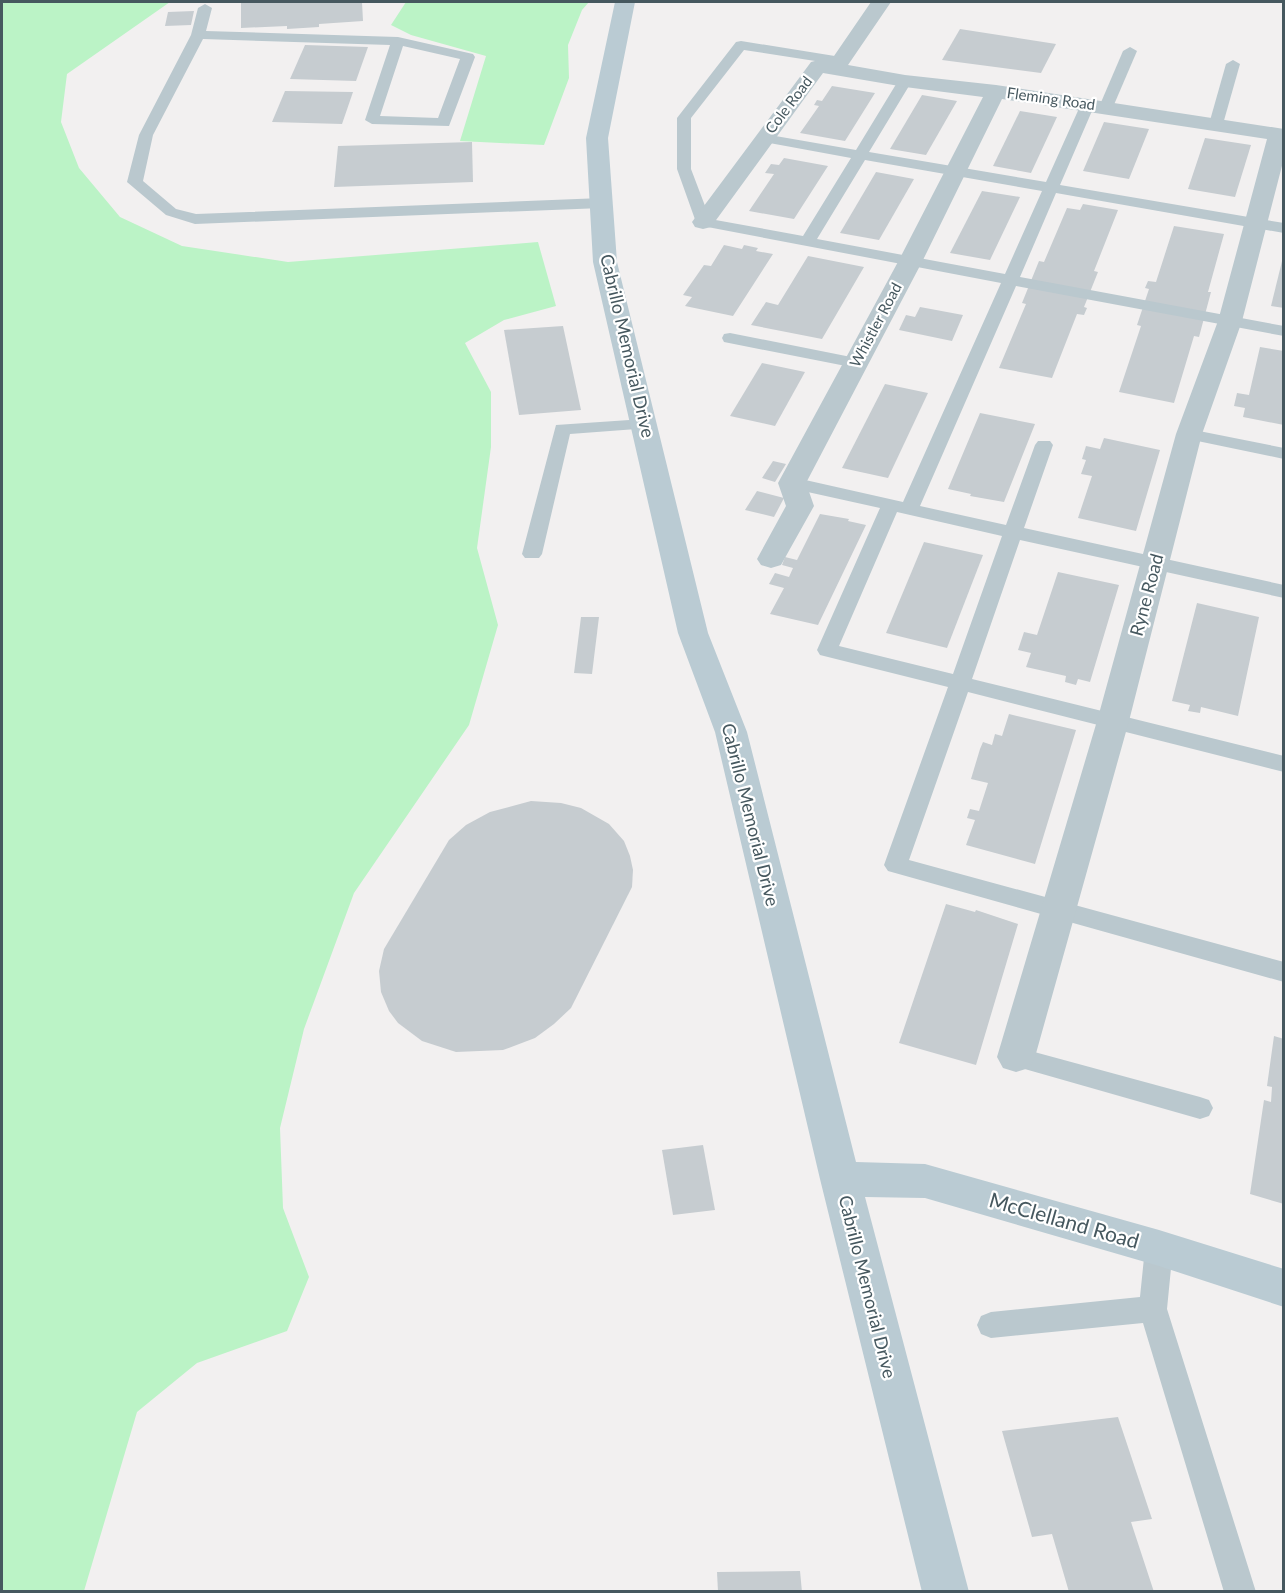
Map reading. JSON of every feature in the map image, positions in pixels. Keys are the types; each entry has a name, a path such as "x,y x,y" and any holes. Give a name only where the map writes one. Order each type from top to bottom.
{"main road":[{"name":"Cabrillo Memorial Drive","path":"625,2 597,138 605,262 693,633 731,732 840,1179 946,1592"},
{"name":"McClelland Road","path":"840,1179 925,1181 1159,1248 1284,1288"}],"street":[{"path":"841,61 881,2"},
{"name":"Cole Road","path":"704,222 818,66 841,61"},
{"name":"Fleming Road","path":"818,66 905,81 996,91 1281,135"},
{"name":"Whistler Road","path":"792,483 911,260 996,91"},
{"name":"Ryne Road","path":"1016,1057 1113,721 1189,435 1230,321 1270,226 1281,135"},
{"path":"771,559 800,506 792,483"}],"lane":[{"path":"205,8 198,35 146,135 135,182 171,212 195,219 602,203"},
{"path":"198,35 398,41 468,57 444,123 372,120 398,41"},
{"path":"841,61 741,45 684,118 684,169 704,222 1284,331"},
{"path":"1130,51 1052,188 1011,279 900,507 827,650 1284,764"},
{"path":"1216,124 1233,64"},
{"path":"808,241 905,81"},
{"path":"764,138 1270,226"},
{"path":"730,338 856,363"},
{"path":"532,554 562,429 644,424"},
{"path":"1189,435 1284,454"},
{"path":"1044,445 962,684 896,865 1284,972"},
{"path":"792,483 1284,592"},
{"path":"1016,1057 1200,1108"},
{"path":"1159,1248 1153,1309 1240,1592"},
{"path":"992,1325 1153,1309"}],"green space":[{"path":"2,2 170,2 67,74 61,122 79,168 120,217 182,246 288,262 538,242 556,306 504,320 465,343 491,392 491,447 477,548 498,625 469,725 354,893 304,1029 280,1128 283,1208 309,1277 287,1331 197,1363 137,1412 84,1591 2,1591"},
{"path":"406,2 589,2 582,10 568,45 569,78 544,145 460,141 486,56 411,35 391,25"}],"building":[{"path":"241,2 362,2 363,21 287,29 287,26 241,28"},
{"path":"194,11 191,25 165,26 168,12"},
{"path":"960,29 1056,44 1041,73 942,60"},
{"path":"305,45 368,47 356,81 290,79"},
{"path":"832,86 875,93 845,141 800,133 819,106 814,105 817,100 822,101"},
{"path":"285,91 353,92 342,124 272,122"},
{"path":"922,95 957,101 926,155 890,149"},
{"path":"1020,111 1057,117 1031,173 993,166"},
{"path":"1104,122 1149,129 1129,179 1083,171"},
{"path":"1205,138 1251,145 1235,197 1188,189"},
{"path":"472,142 473,182 334,187 338,146"},
{"path":"784,158 828,166 794,219 749,211 774,174 765,173 771,164 779,165"},
{"path":"876,172 914,179 879,240 840,233"},
{"path":"982,191 1020,197 990,260 950,253"},
{"path":"1083,204 1118,210 1094,271 1098,272 1084,307 1087,308 1084,315 1077,314 1052,378 999,368 1026,304 1022,303 1039,261 1044,262 1067,208 1080,210"},
{"path":"1174,226 1224,234 1208,292 1211,292 1199,337 1194,336 1174,403 1119,392 1141,326 1137,325 1149,289 1145,288 1148,281 1156,282"},
{"path":"724,245 742,249 744,245 758,248 756,251 773,254 733,316 685,306 692,297 683,295 704,265 711,266"},
{"path":"808,256 864,267 822,339 751,325 766,302 778,305"},
{"path":"1284,257 1284,308 1271,306"},
{"path":"920,307 963,315 952,341 899,330 906,315 915,317"},
{"path":"563,326 581,410 519,415 504,330"},
{"path":"1260,347 1284,351 1284,425 1243,417 1245,408 1234,406 1237,393 1249,395"},
{"path":"762,363 805,372 775,426 730,416"},
{"path":"885,384 928,393 888,478 842,468"},
{"path":"980,413 1035,424 1004,502 970,496 971,494 948,489"},
{"path":"1104,438 1160,450 1136,531 1078,518 1092,476 1081,474 1086,460 1082,459 1086,446 1100,449"},
{"path":"773,461 786,464 775,482 762,478"},
{"path":"757,491 784,498 774,517 745,510"},
{"path":"820,514 849,519 848,521 866,525 818,625 770,614 784,588 769,584 775,573 789,577 793,568 782,565 785,557 797,560"},
{"path":"924,542 983,555 947,648 886,633"},
{"path":"1058,572 1119,585 1090,682 1078,679 1076,685 1065,682 1066,676 1026,667 1031,653 1018,650 1024,632 1037,635"},
{"path":"1197,603 1259,617 1238,716 1201,707 1200,713 1188,711 1190,705 1172,701"},
{"path":"581,617 599,617 592,674 574,673"},
{"path":"1009,714 1076,730 1035,864 966,845 975,820 967,818 970,809 979,811 988,783 971,779 980,749 983,742 992,745 995,734 1002,736"},
{"path":"531,801 561,803 581,808 609,824 624,841 630,856 633,870 632,887 571,1008 535,1038 503,1050 456,1052 422,1041 398,1023 389,1011 381,992 379,971 384,949 449,840 466,825 490,812"},
{"path":"946,904 975,912 976,910 1018,924 976,1065 899,1043"},
{"path":"1274,1036 1284,1039 1284,1204 1250,1194 1264,1100 1271,1102 1272,1087 1267,1086"},
{"path":"703,1145 715,1210 673,1215 662,1150"},
{"path":"1118,1417 1152,1519 1131,1522 1154,1592 1069,1592 1052,1534 1032,1537 1002,1431"},
{"path":"800,1571 802,1592 718,1592 717,1572"}]}
